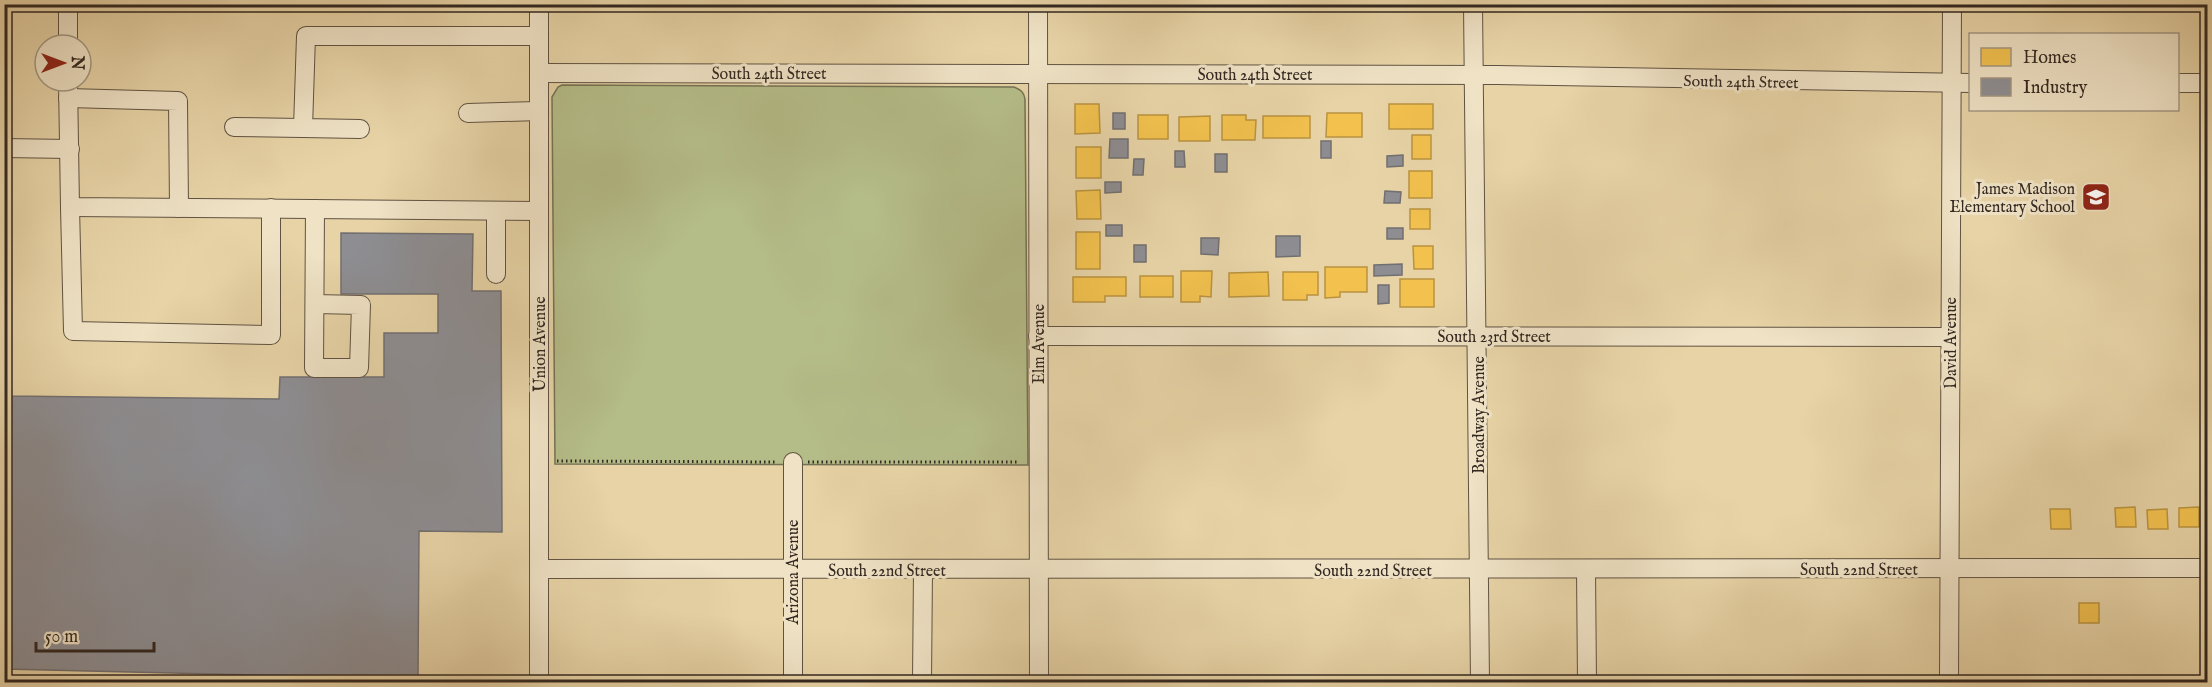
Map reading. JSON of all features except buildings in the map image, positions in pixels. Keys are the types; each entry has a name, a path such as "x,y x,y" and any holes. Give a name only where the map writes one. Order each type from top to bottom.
{"street":[{"path":"68,4 68,33"},
{"name":"Union Avenue","path":"539,4 539,682"},
{"name":"Elm Avenue","path":"1038,4 1039,682"},
{"name":"Broadway Avenue","path":"1473,4 1480,682"},
{"name":"David Avenue","path":"1949,682 1952,4"},
{"path":"303,128 306,36 539,36"},
{"name":"South 24th Street","path":"539,73 1474,75 1969,83"},
{"path":"2179,83 2208,82"},
{"path":"93,92 178,101 179,208"},
{"path":"68,93 73,331 271,335 271,208"},
{"path":"468,113 539,111"},
{"path":"234,127 360,129"},
{"path":"4,148 70,149"},
{"path":"70,207 539,211"},
{"path":"315,209 315,304"},
{"path":"496,211 496,274"},
{"name":"South 23rd Street","path":"1038,336 1950,337"},
{"name":"Arizona Avenue","path":"793,462 793,682"},
{"name":"South 22nd Street","path":"539,568 792,570 2208,568"},
{"path":"922,682 923,570"},
{"path":"1586,570 1587,682"}],"green space":[{"path":"562,85 1014,87 1020,90 1025,99 1028,465 555,464 552,97"}],"place":[{"name":"James Madison Elementary School","path":"2096,197"}]}
